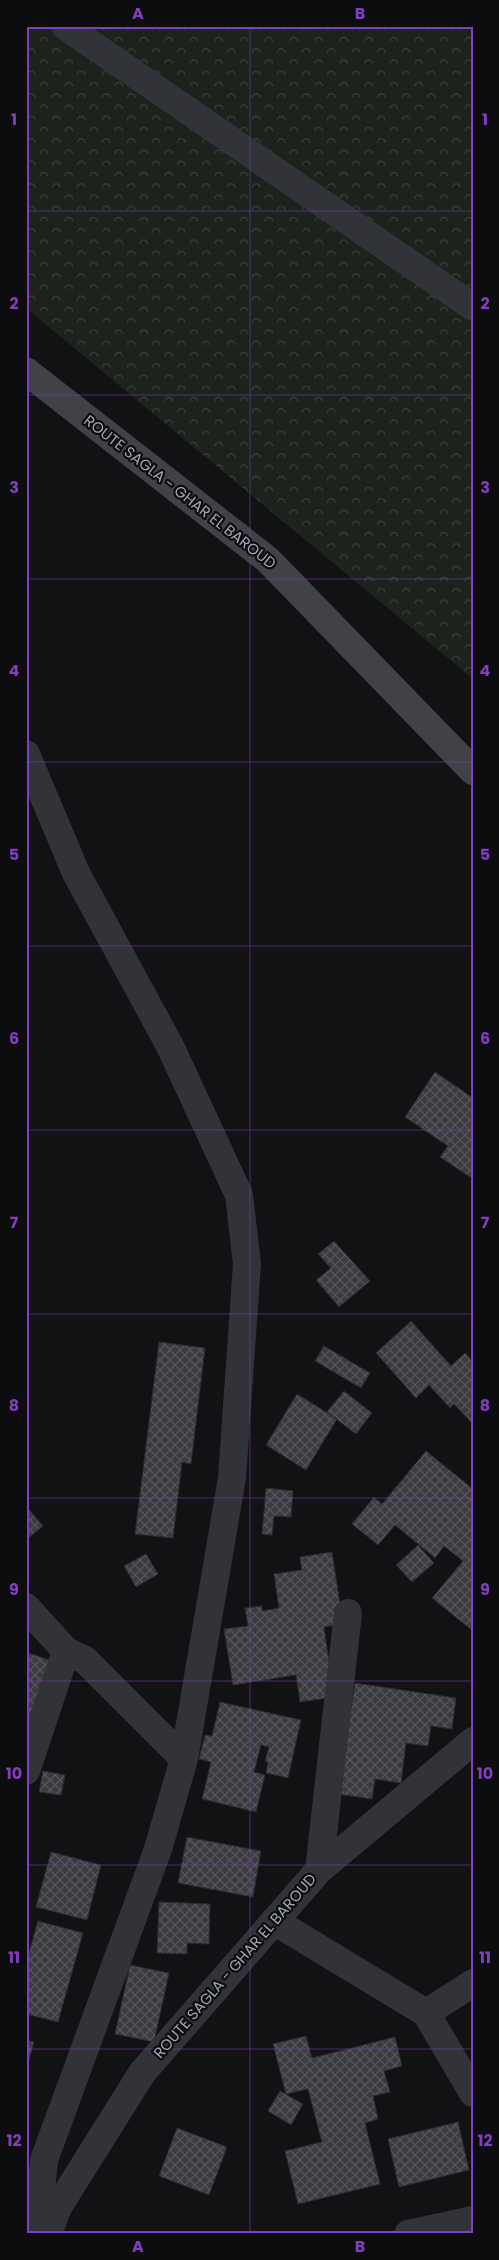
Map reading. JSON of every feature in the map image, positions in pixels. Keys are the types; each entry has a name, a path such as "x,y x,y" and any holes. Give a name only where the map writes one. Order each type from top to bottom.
{"main road":[{"name":"ROUTE SAGLA - GHAR EL BAROUD","path":"26,371 268,560 473,771"}],"street":[{"path":"65,26 473,307"},
{"path":"26,754 76,873 170,1046 239,1195 247,1264 232,1478 184,1759 158,1849 44,2160 37,2234"},
{"path":"26,1607 66,1651 85,1660 184,1759"},
{"path":"319,1870 348,1613"},
{"path":"26,1771 66,1651"},
{"name":"ROUTE SAGLA - GHAR EL BAROUD","path":"48,2234 58,2208 142,2073 319,1870 473,1741"},
{"path":"274,1921 426,2013 473,2092"},
{"path":"426,2013 473,1983"},
{"path":"408,2234 473,2220"}],"green space":[{"path":"26,26 473,26 473,679 26,308"}],"building":[{"path":"435,1072 473,1098 473,1179 440,1157 448,1146 405,1117"},
{"path":"334,1241 370,1281 339,1307 316,1280 331,1268 318,1254"},
{"path":"411,1321 451,1366 465,1353 473,1362 473,1424 454,1404 450,1408 429,1385 416,1398 376,1353"},
{"path":"159,1342 205,1348 191,1464 182,1462 173,1538 135,1534"},
{"path":"324,1346 370,1373 361,1388 315,1361"},
{"path":"344,1391 372,1413 356,1434 327,1412"},
{"path":"297,1394 337,1419 306,1470 266,1445"},
{"path":"426,1451 473,1489 473,1631 432,1598 463,1561 444,1546 435,1558 395,1525 378,1545 352,1524 374,1497 382,1504"},
{"path":"266,1488 293,1491 291,1517 274,1516 272,1535 262,1534"},
{"path":"26,1506 43,1526 26,1540"},
{"path":"418,1545 434,1563 412,1582 396,1565"},
{"path":"332,1552 343,1624 324,1627 334,1697 300,1702 296,1675 233,1685 224,1629 248,1626 245,1608 262,1606 262,1611 279,1608 274,1574 302,1570 300,1557"},
{"path":"146,1554 158,1574 136,1587 124,1566"},
{"path":"26,1652 69,1667 26,1767"},
{"path":"355,1683 456,1698 452,1729 431,1726 428,1746 406,1743 401,1783 375,1779 372,1799 338,1794"},
{"path":"220,1702 301,1720 288,1778 266,1773 268,1762 265,1761 269,1747 261,1745 254,1772 265,1775 256,1812 202,1799 211,1762 199,1759 205,1735 212,1736"},
{"path":"43,1771 65,1775 61,1795 39,1792"},
{"path":"187,1837 261,1851 253,1897 178,1883"},
{"path":"51,1852 101,1865 87,1920 36,1907"},
{"path":"159,1902 210,1904 209,1944 187,1943 187,1954 157,1953"},
{"path":"38,1921 83,1933 58,2022 26,2014 26,1963"},
{"path":"130,1965 169,1973 154,2042 115,2034"},
{"path":"306,2036 312,2058 395,2037 402,2066 384,2071 390,2092 373,2096 378,2119 365,2123 380,2184 298,2204 285,2151 322,2142 308,2089 286,2094 273,2044"},
{"path":"26,2040 34,2042 26,2071"},
{"path":"280,2091 303,2104 291,2125 268,2111"},
{"path":"458,2122 469,2170 399,2187 388,2139"},
{"path":"177,2128 227,2147 209,2195 159,2176"}]}
